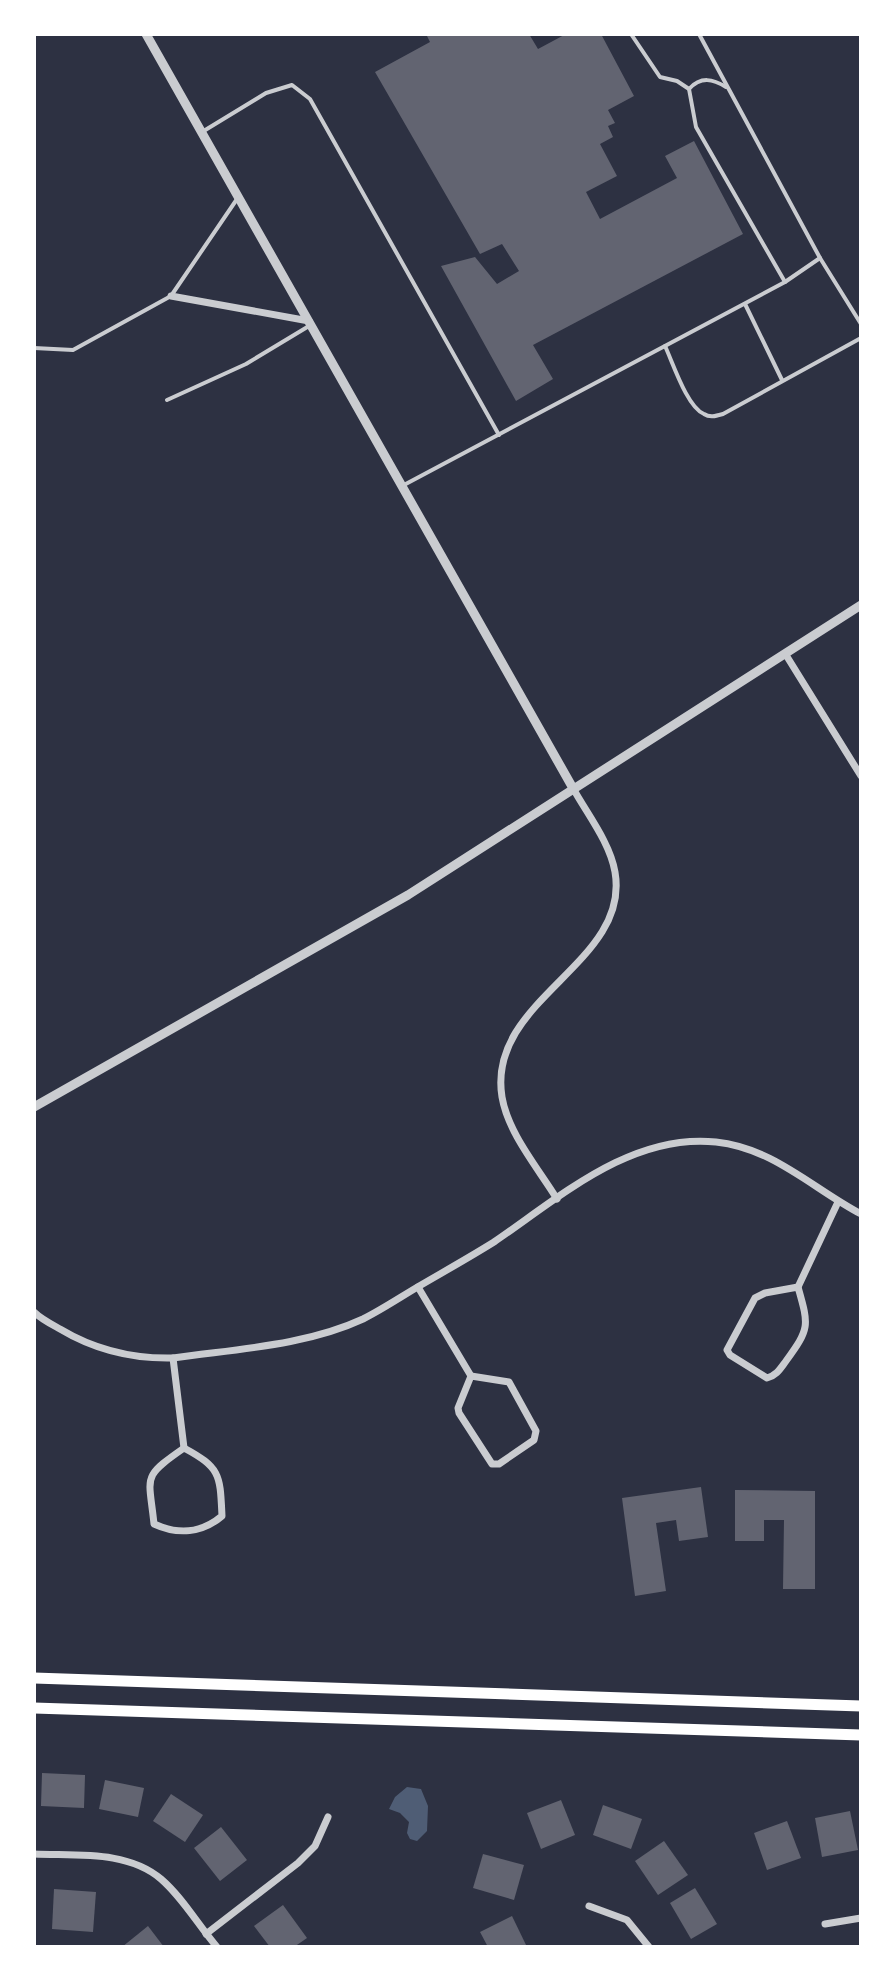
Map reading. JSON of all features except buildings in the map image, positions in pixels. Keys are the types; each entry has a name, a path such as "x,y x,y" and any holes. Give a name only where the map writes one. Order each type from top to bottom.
{"main road":[{"path":"34,1678 861,1706"},
{"path":"34,1708 861,1735"}],"street":[{"path":"146,34 611,855 616,881 614,907 598,938 521,1023 510,1040 504,1058 501,1078 507,1117 557,1199"},
{"path":"171,296 310,323"},
{"path":"34,1107 408,895 861,605"},
{"path":"786,655 861,776"},
{"path":"35,1316 100,1349 152,1359 320,1334 362,1319 418,1287 489,1245 587,1178 639,1151 692,1141 747,1148 776,1160 861,1214"},
{"path":"798,1287 755,1298 727,1350 730,1355 767,1378 775,1375 805,1335 806,1315 798,1287 838,1202"},
{"path":"418,1287 471,1376"},
{"path":"173,1358 184,1448"},
{"path":"471,1376 509,1382 536,1431 534,1440 499,1464 492,1464 459,1413 458,1408 471,1376"},
{"path":"184,1448 210,1462 221,1488 222,1516 208,1528 169,1531 154,1524 149,1479 155,1468 184,1448"},
{"path":"206,1934 298,1863 315,1846 328,1817"},
{"path":"34,1854 104,1857 145,1868 179,1898 217,1947"},
{"path":"589,1906 627,1920 649,1947"},
{"path":"825,1924 861,1918"}],"lane":[{"path":"631,34 660,77 677,81 689,89 696,127 785,282"},
{"path":"699,34 820,258 861,324"},
{"path":"689,89 705,79 717,81 728,89"},
{"path":"202,132 266,93 292,85 310,99 499,435"},
{"path":"34,348 73,350 171,296 238,197"},
{"path":"402,486 745,304 820,258"},
{"path":"745,304 783,381"},
{"path":"167,400 246,364 310,323"},
{"path":"665,346 690,401 701,414 711,417 723,414 861,338"}],"water":[{"path":"407,1787 421,1789 428,1806 427,1831 417,1841 410,1839 407,1833 409,1822 400,1813 389,1809 395,1797"}]}
